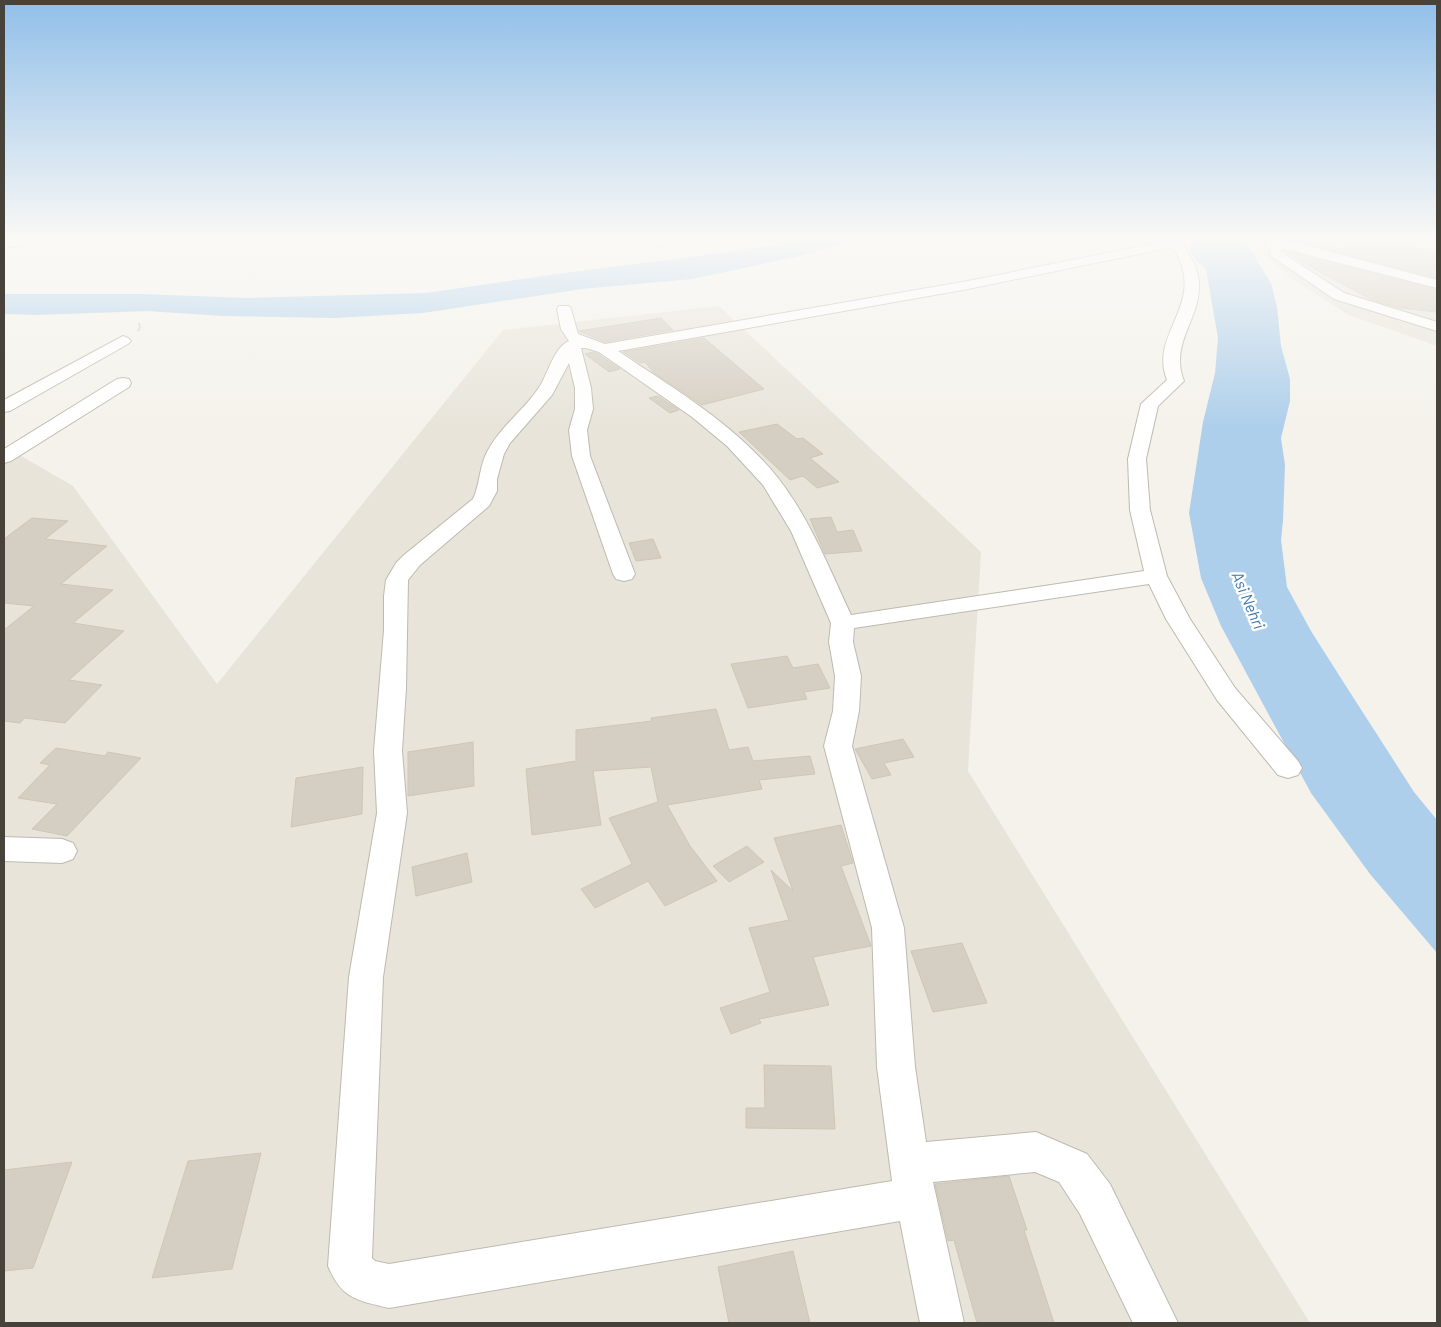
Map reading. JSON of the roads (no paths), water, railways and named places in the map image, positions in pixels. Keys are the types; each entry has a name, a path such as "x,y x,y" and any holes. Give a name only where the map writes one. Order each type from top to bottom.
{"street":[{"path":"862,302 567,350 546,391 502,441 495,454 487,479 487,492 482,502 472,513 450,528 412,560 397,580 393,688 388,751 392,813 366,977 350,1266 363,1280 389,1286 913,1181 1036,1152 1072,1168 1095,1199 1156,1323"},
{"path":"1188,302 1174,344 1172,374 1176,381 1150,404 1137,460 1140,510 1156,576 1178,619 1226,694 1288,768"},
{"path":"1359,302 1436,325"},
{"path":"564,308 568,329 572,337 698,413 733,442 770,481 788,507 801,531 843,623 841,642 848,676 846,711 838,746 888,928 896,1067 913,1181 942,1323"},
{"path":"4,406 123,340"},
{"path":"587,346 582,388 584,409 578,430 581,456 624,574"},
{"path":"4,457 122,384"},
{"path":"843,623 1156,576"},
{"path":"4,849 62,851"}],"water":[{"path":"4,302 496,302 423,313 334,318 223,316 147,311 36,315 4,314"},
{"name":"Asi Nehri","path":"1212,302 1276,302 1281,346 1290,379 1290,401 1281,438 1285,465 1281,540 1287,587 1311,631 1414,792 1437,820 1437,953 1370,874 1311,793 1221,626 1201,578 1189,513 1203,422 1215,373 1218,338"}]}
